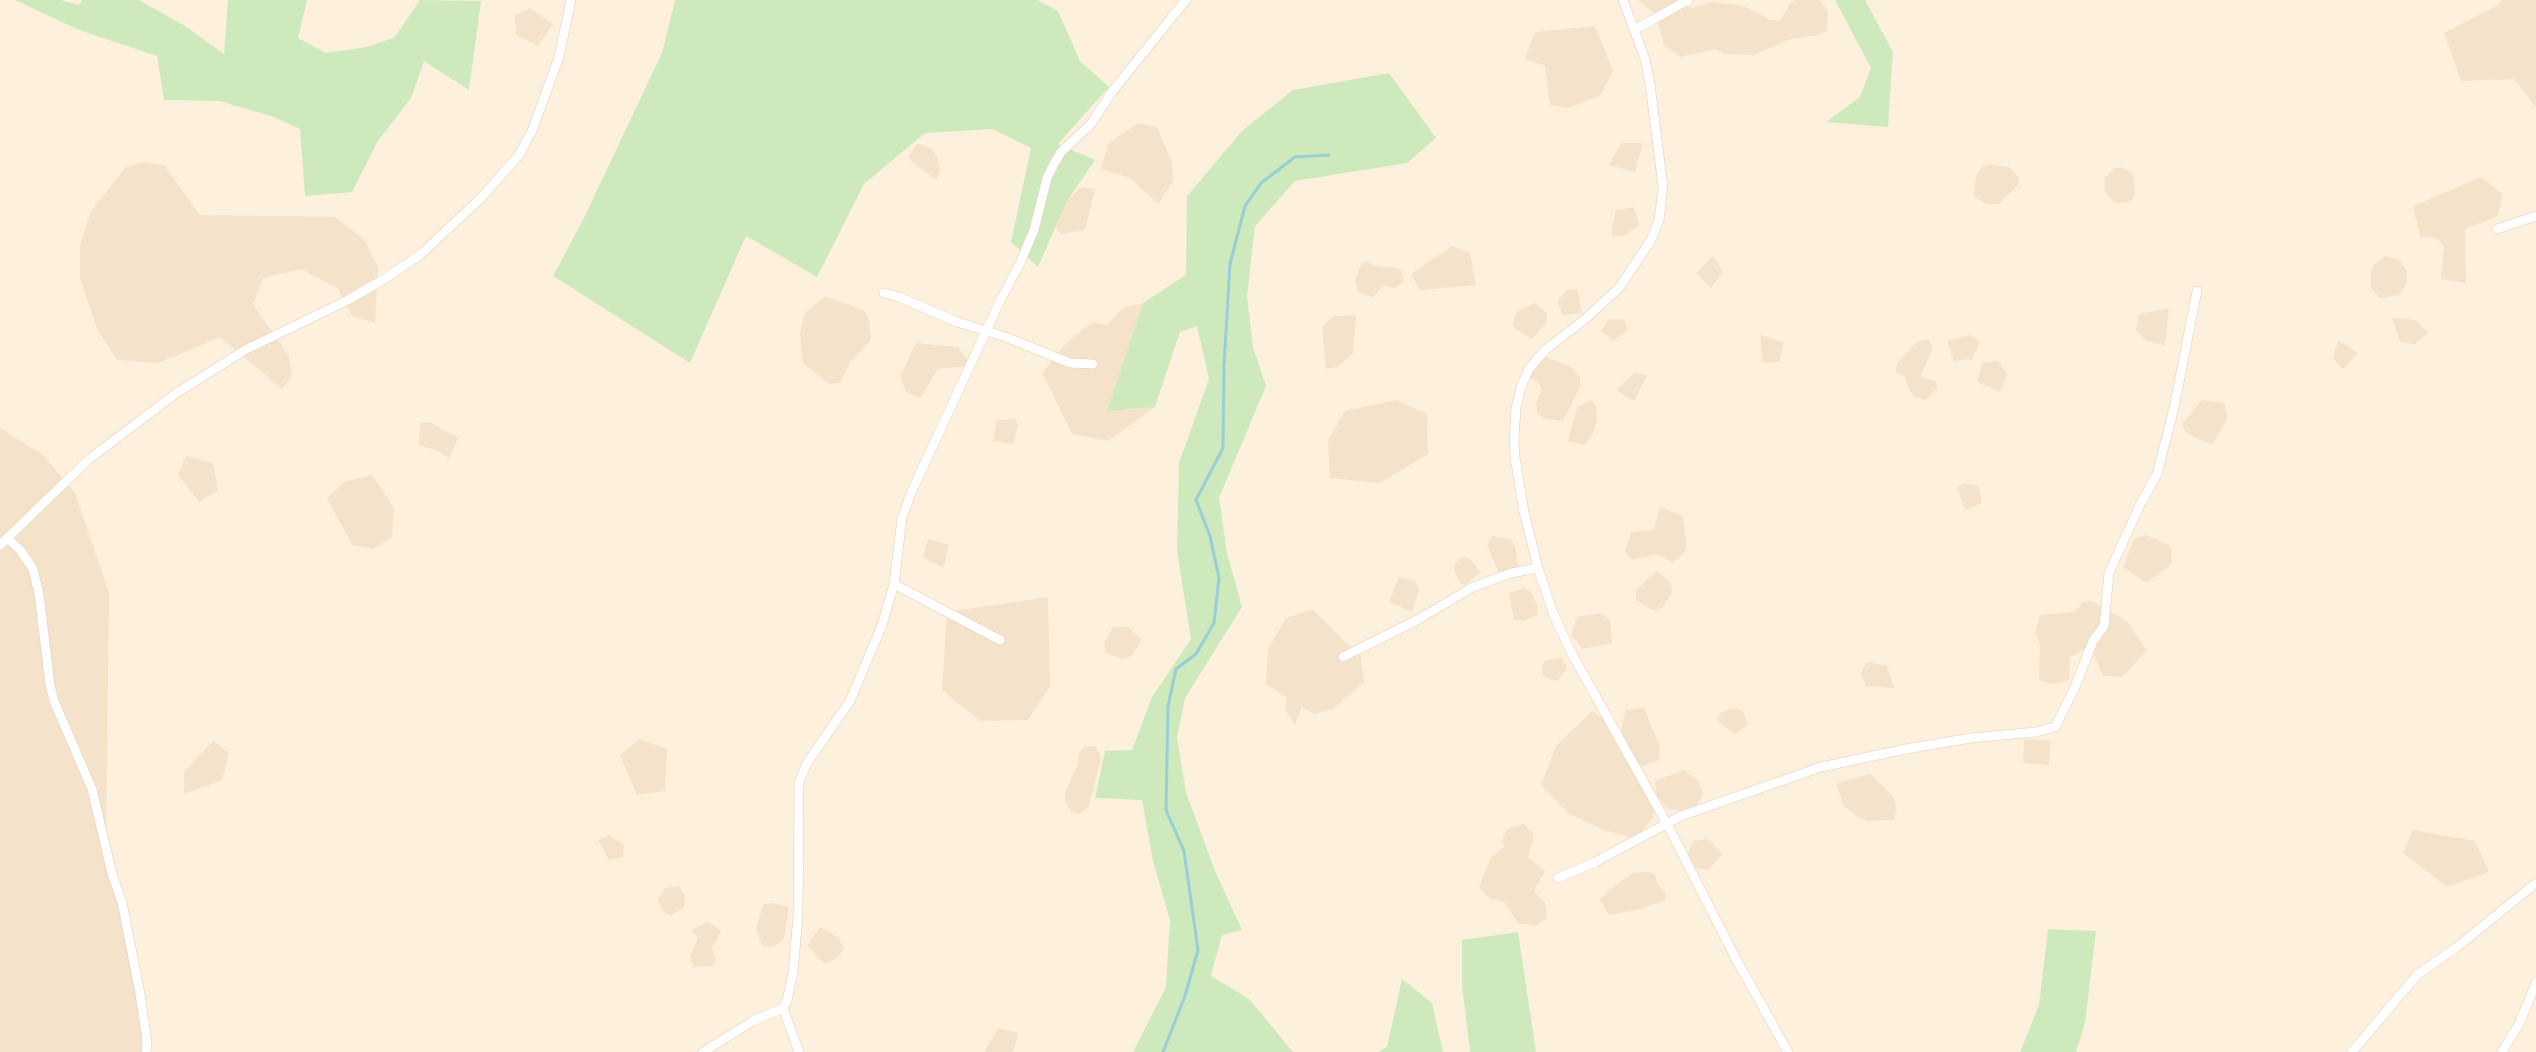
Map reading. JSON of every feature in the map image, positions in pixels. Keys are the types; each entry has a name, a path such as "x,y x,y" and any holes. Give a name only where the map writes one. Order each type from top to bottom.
{"street":[{"path":"146,1052 147,1041 140,994 122,902 112,874 92,789 54,702 39,594 33,569 21,551 3,542 87,460 175,394 245,350 348,300 389,276 421,254 480,199 519,154 532,131 559,57 571,0"},
{"path":"703,1052 753,1022 783,1008 790,993 796,938 800,782 807,763 839,719 854,692 882,625 894,584 904,510 1034,230 1047,178 1053,164 1061,152 1091,124 1111,93 1186,0"},
{"path":"1623,0 1645,59 1650,84 1661,164 1663,203 1651,240 1624,282 1584,320 1536,359 1521,387 1516,408 1514,440 1524,512 1538,568 1553,613 1572,654 1666,822 1736,958 1788,1052"},
{"path":"1634,30 1688,0"},
{"path":"2497,229 2536,216"},
{"path":"1558,878 1624,847 1666,822 1709,804 1821,767 1906,749 1971,738 2037,732 2055,727 2075,687 2093,641 2104,626 2109,573 2140,504 2157,474 2174,408 2197,291"},
{"path":"884,293 899,297 940,316 986,330 1070,363 1093,364"},
{"path":"1343,657 1419,620 1473,587 1511,573 1538,568"},
{"path":"894,584 1000,640"},
{"path":"2352,1052 2417,975 2457,947 2536,883"},
{"path":"2502,1052 2519,1024 2536,983"},
{"path":"783,1008 799,1052"}],"shaded area":[{"path":"1638,0 1679,0 1683,5 1692,8 1712,2 1744,6 1770,20 1780,21 1790,3 1795,0 1820,0 1828,12 1827,31 1818,35 1790,39 1754,55 1725,54 1716,49 1680,57 1664,45 1656,15"},
{"path":"2502,0 2536,0 2536,107 2514,79 2461,81 2444,33 2497,6"},
{"path":"530,8 553,24 538,46 516,35 515,15"},
{"path":"1595,26 1613,71 1600,96 1568,108 1550,105 1545,66 1525,59 1535,32"},
{"path":"1138,123 1157,127 1171,160 1174,180 1158,204 1130,178 1101,169 1108,144"},
{"path":"918,143 931,148 938,158 940,171 936,180 908,157"},
{"path":"1621,143 1643,143 1635,172 1609,165"},
{"path":"145,162 165,166 200,215 335,217 364,239 378,267 375,323 352,316 338,289 301,269 263,278 253,304 289,356 292,376 282,389 220,337 158,363 117,360 97,329 80,279 80,245 91,211 126,167"},
{"path":"1988,164 2009,167 2019,178 2018,185 1999,204 1986,204 1974,197 1976,176 1980,169"},
{"path":"2121,167 2133,173 2134,198 2128,202 2115,203 2105,192 2104,179 2113,169"},
{"path":"2481,177 2503,194 2498,216 2465,229 2466,283 2441,279 2444,247 2437,238 2420,237 2413,206"},
{"path":"1082,187 1095,189 1085,230 1061,234 1056,228 1065,201"},
{"path":"1634,207 1639,225 1624,236 1611,235 1616,210"},
{"path":"1452,246 1470,253 1476,285 1420,290 1411,274"},
{"path":"1713,256 1723,272 1711,288 1696,273"},
{"path":"2385,256 2399,260 2407,271 2406,285 2399,295 2379,298 2371,287 2371,273 2373,266"},
{"path":"1365,261 1375,266 1396,268 1402,271 1404,281 1394,288 1383,285 1373,297 1358,292 1355,281 1360,266"},
{"path":"1577,289 1582,313 1563,315 1557,301 1567,290"},
{"path":"825,296 863,310 869,318 871,340 850,362 840,383 829,384 803,363 800,333 805,313"},
{"path":"1143,303 1108,411 1155,407 1108,441 1072,434 1042,373 1068,341 1093,322 1106,325 1124,308"},
{"path":"1535,303 1547,313 1546,324 1532,339 1512,326 1517,312"},
{"path":"2169,308 2165,346 2147,341 2136,330 2139,314"},
{"path":"1356,315 1353,353 1337,367 1326,369 1322,327 1333,316"},
{"path":"2392,318 2416,320 2428,333 2415,344 2400,342"},
{"path":"1609,319 1623,319 1628,329 1613,341 1601,331"},
{"path":"1760,335 1784,342 1779,362 1763,363"},
{"path":"1970,335 1980,342 1972,359 1954,361 1947,341"},
{"path":"1929,340 1933,348 1920,377 1936,381 1937,389 1925,400 1915,397 1909,390 1905,376 1896,372 1897,363 1918,341"},
{"path":"2338,340 2358,353 2343,369 2333,358"},
{"path":"916,343 958,347 972,366 938,369 920,398 905,392 901,375"},
{"path":"1536,353 1570,366 1580,377 1580,387 1563,421 1545,419 1537,413 1536,403 1542,389 1538,382 1523,374"},
{"path":"1998,361 2007,374 2000,392 1977,382 1982,363"},
{"path":"1634,373 1647,375 1634,401 1616,390"},
{"path":"1397,400 1427,414 1428,454 1380,483 1330,478 1328,440 1345,411"},
{"path":"1590,400 1595,403 1597,418 1594,432 1585,445 1568,441 1577,407"},
{"path":"2202,400 2224,403 2228,418 2212,445 2186,433 2182,424"},
{"path":"1015,419 1018,425 1013,444 993,441 997,420"},
{"path":"430,422 458,438 449,458 438,451 419,445 420,423"},
{"path":"0,428 43,455 75,493 109,593 106,843 147,1040 143,1052 0,1052"},
{"path":"186,456 213,463 218,490 199,502 178,475"},
{"path":"372,475 394,508 392,537 374,549 352,545 327,498 344,482"},
{"path":"1964,483 1979,486 1982,503 1965,510 1957,487"},
{"path":"1660,507 1683,516 1687,549 1673,563 1657,554 1632,560 1625,552 1631,532 1654,530"},
{"path":"2147,535 2171,546 2172,564 2146,583 2123,567 2134,539"},
{"path":"1492,536 1511,539 1515,546 1518,566 1502,574 1498,571 1487,545"},
{"path":"928,539 949,545 943,568 923,557"},
{"path":"1463,557 1470,559 1481,572 1465,585 1460,583 1454,570 1456,562"},
{"path":"1657,571 1671,583 1672,593 1662,608 1653,610 1636,600 1636,590"},
{"path":"1399,577 1414,581 1419,589 1412,612 1389,602"},
{"path":"1524,588 1530,591 1538,606 1537,615 1524,621 1514,620 1509,593"},
{"path":"1048,597 1050,686 1028,720 980,721 942,690 947,612"},
{"path":"2092,601 2127,621 2147,651 2122,677 2103,676 2094,654 2084,649 2070,658 2069,680 2052,684 2039,680 2040,644 2035,632 2040,615 2074,612 2083,602"},
{"path":"1312,609 1361,657 1364,682 1333,709 1314,714 1302,707 1295,725 1285,710 1287,698 1266,684 1268,649 1286,618"},
{"path":"1602,613 1610,620 1612,643 1583,649 1571,635 1577,617"},
{"path":"1113,627 1128,627 1142,640 1132,655 1124,660 1106,653 1104,644"},
{"path":"1562,658 1567,667 1559,679 1555,681 1543,676 1542,665 1546,660"},
{"path":"1867,662 1887,666 1894,688 1866,686 1861,673"},
{"path":"1644,708 1660,747 1659,760 1642,766 1634,759 1621,734 1625,710"},
{"path":"1733,708 1743,711 1748,725 1735,734 1717,720 1720,713"},
{"path":"1592,711 1608,722 1623,756 1646,774 1647,791 1654,808 1653,818 1640,833 1631,837 1603,830 1568,813 1541,785 1556,746"},
{"path":"639,739 667,749 665,791 637,795 620,755"},
{"path":"2024,739 2051,741 2049,765 2023,763"},
{"path":"213,741 229,753 222,780 184,794 184,772"},
{"path":"1095,746 1100,753 1100,763 1088,808 1079,814 1071,811 1065,802 1065,792 1078,765 1078,755 1084,747"},
{"path":"1684,770 1699,782 1703,794 1692,813 1669,809 1657,797 1655,781"},
{"path":"1870,774 1893,796 1897,812 1893,820 1868,821 1856,816 1842,804 1837,783"},
{"path":"1524,824 1534,835 1528,857 1545,871 1534,891 1545,902 1547,918 1536,926 1518,923 1504,902 1490,899 1479,888 1490,859 1505,846 1502,843 1506,829"},
{"path":"2413,830 2475,841 2489,872 2447,887 2403,853"},
{"path":"609,835 624,845 623,857 609,860 598,840"},
{"path":"1708,839 1723,854 1708,870 1695,868 1688,854 1693,841"},
{"path":"1633,873 1655,874 1657,884 1665,893 1665,900 1641,909 1609,915 1600,900 1608,891"},
{"path":"679,886 685,895 684,908 670,916 662,910 658,900 665,888"},
{"path":"773,903 789,907 784,939 773,947 762,946 756,929 763,905"},
{"path":"708,921 721,931 712,948 716,958 713,966 693,967 690,957 698,939 692,930"},
{"path":"820,927 839,938 844,949 836,959 825,964 807,946"},
{"path":"998,1029 1018,1032 1014,1050 984,1052"}],"green space":[{"path":"15,0 60,0 79,5 82,0 139,0 185,26 224,54 228,0 307,0 298,38 326,53 366,47 394,38 420,0 481,1 469,90 424,61 411,98 378,141 352,192 305,196 300,129 271,116 219,101 164,100 157,56 79,30"},
{"path":"675,0 1037,0 1058,11 1080,61 1109,87 1058,144 1095,160 1067,201 1038,267 1011,242 1031,148 992,129 925,133 864,184 817,277 746,236 690,363 553,276 582,222 662,53"},
{"path":"1835,0 1865,0 1893,52 1888,127 1826,122 1860,97 1871,68"},
{"path":"1389,73 1436,138 1407,163 1295,181 1255,226 1247,296 1253,347 1266,386 1219,498 1227,553 1242,607 1185,698 1177,738 1186,792 1215,871 1242,930 1222,935 1211,976 1249,999 1293,1052 1133,1052 1166,987 1170,920 1153,861 1142,800 1095,798 1105,751 1132,750 1152,697 1191,639 1177,551 1179,463 1209,379 1197,326 1180,332 1155,407 1107,411 1143,303 1186,275 1187,196 1242,131 1293,90"},
{"path":"2048,929 2096,931 2085,1023 2076,1052 2020,1052 2039,1005"},
{"path":"1518,932 1536,1052 1470,1052 1462,984 1462,940"},
{"path":"1402,979 1432,1003 1443,1052 1378,1052 1387,1047"}],"waterway":[{"path":"1163,1052 1185,996 1198,950 1184,851 1166,810 1168,706 1176,669 1196,654 1214,623 1219,578 1210,536 1196,500 1223,448 1224,366 1230,264 1245,206 1261,183 1295,157 1329,155"}]}
